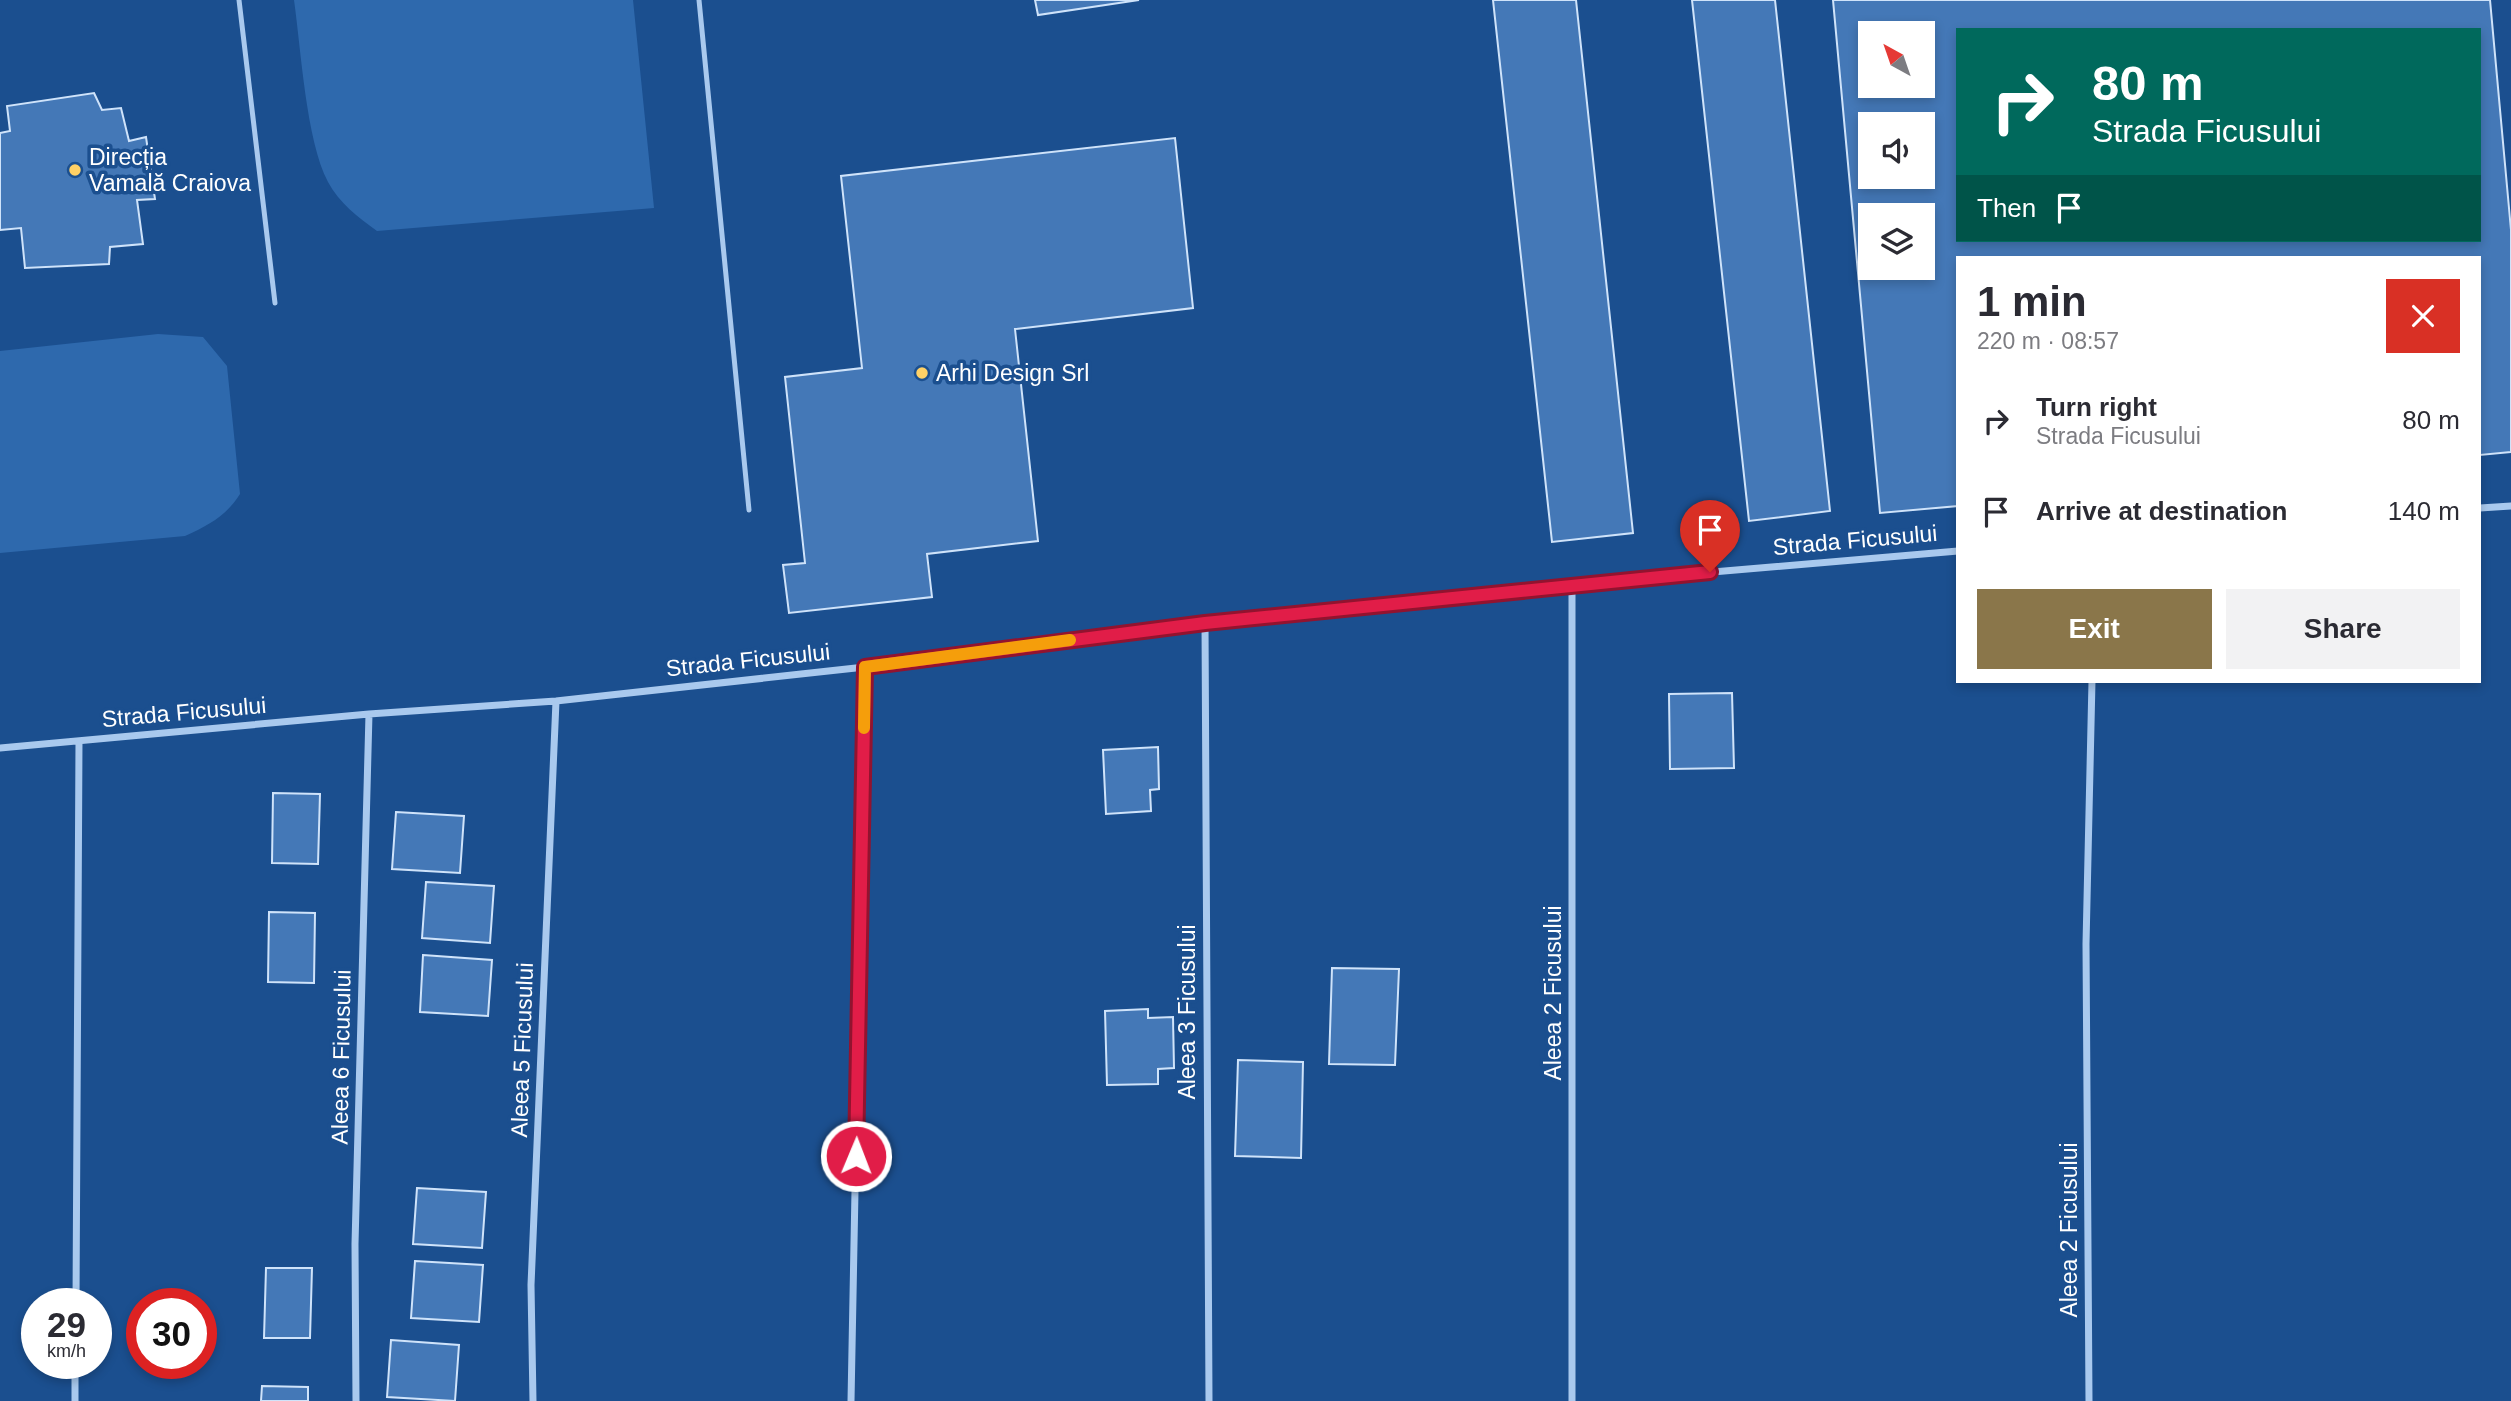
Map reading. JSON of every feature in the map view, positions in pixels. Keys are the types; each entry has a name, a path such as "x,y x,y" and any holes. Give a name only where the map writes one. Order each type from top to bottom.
{"street":[{"path":"2481,508 2511,506"},
{"name":"Strada Ficusului","path":"0,748 369,714 556,701 865,667 1205,623 1572,584 1956,551"},
{"name":"Aleea 2 Ficusului","path":"1572,584 1572,1401"},
{"name":"Aleea 3 Ficusului","path":"1205,623 1209,1401"},
{"path":"851,1401 865,667"},
{"name":"Aleea 2 Ficusului","path":"2089,1401 2086,944 2092,683"},
{"name":"Aleea 5 Ficusului","path":"533,1401 531,1285 556,701"},
{"name":"Aleea 6 Ficusului","path":"356,1401 355,1244 369,714"},
{"path":"76,1288 79,741"},
{"path":"75,1379 75,1401"}],"lane":[{"path":"239,0 275,303"},
{"path":"699,0 749,510"}],"shaded area":[{"path":"294,0 633,0 654,208 377,231 343,203 328,182 321,164 309,119"},
{"path":"158,334 203,337 227,366 240,494 235,502 216,519 185,536 0,553 0,351"}],"building":[{"path":"1035,0 1139,0 1038,15"},
{"path":"1493,0 1576,0 1633,533 1552,542"},
{"path":"1692,0 1775,0 1830,511 1749,521"},
{"path":"1833,0 2490,0 2511,230 2511,452 2481,455 2481,256 1956,256 1956,506 1880,513 1859,280 1935,280 1935,203 1858,203 1858,273"},
{"name":"Direcția Vamală Craiova","path":"94,93 102,110 121,108 129,141 146,137 155,199 137,200 143,244 110,247 109,264 25,268 21,228 0,230 0,133 10,131 7,106"},
{"name":"Arhi Design Srl","path":"1175,138 1193,308 1015,329 1038,541 927,554 932,597 789,613 783,565 805,563 785,377 862,368 841,176"},
{"path":"1732,693 1734,768 1670,769 1669,694"},
{"path":"1158,747 1159,789 1150,790 1151,811 1106,814 1103,750"},
{"path":"273,793 320,794 318,864 272,863"},
{"path":"396,812 464,816 460,873 392,869"},
{"path":"426,882 494,886 490,943 422,938"},
{"path":"269,912 315,913 314,983 268,982"},
{"path":"423,955 492,960 488,1016 420,1012"},
{"path":"1332,968 1399,969 1395,1065 1329,1064"},
{"path":"1148,1009 1148,1018 1173,1017 1174,1068 1158,1069 1158,1084 1107,1085 1105,1011"},
{"path":"1238,1060 1303,1062 1301,1158 1235,1156"},
{"path":"417,1188 486,1192 482,1248 413,1244"},
{"path":"415,1261 483,1265 479,1322 411,1318"},
{"path":"266,1268 312,1268 310,1338 264,1338"},
{"path":"391,1340 459,1345 455,1401 387,1397"},
{"path":"262,1386 308,1387 308,1401 261,1401"}],"slow traffic":[{"path":"864,728 865,667 1070,640"}],"place":[{"name":"Direcția Vamală Craiova","path":"75,170"},
{"name":"Arhi Design Srl","path":"922,373"}],"route":[{"path":"856,1156 865,667 1205,623 1710,572"}]}
